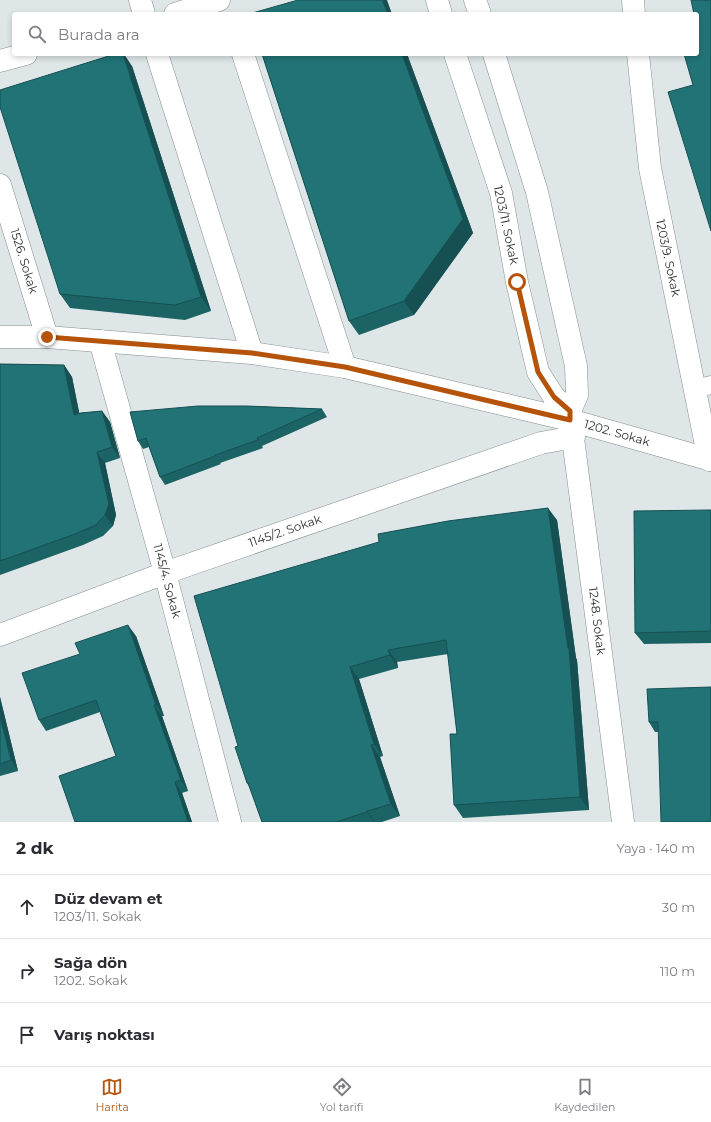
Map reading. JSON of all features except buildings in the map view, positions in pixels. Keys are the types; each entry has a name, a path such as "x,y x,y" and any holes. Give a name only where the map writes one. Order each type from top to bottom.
{"street":[{"path":"140,0 143,12"},
{"path":"181,12 219,0"},
{"path":"225,0 229,12"},
{"path":"437,0 441,12"},
{"path":"475,0 479,12"},
{"path":"633,0 634,12"},
{"path":"0,61 19,56"},
{"path":"158,56 252,353"},
{"path":"244,56 345,367"},
{"name":"1203/11. Sokak","path":"456,56 501,194 517,282 538,372 571,423"},
{"path":"495,56 537,192 576,366 577,395 571,423"},
{"name":"1203/9. Sokak","path":"638,56 650,168 703,387 710,460"},
{"name":"1526. Sokak","path":"0,185 47,337"},
{"name":"1202. Sokak","path":"0,337 47,337 252,353 345,367 571,423 710,460"},
{"name":"1145/4. Sokak","path":"100,341 165,573 230,822"},
{"name":"1145/2. Sokak","path":"0,635 165,573 541,443 571,423"},
{"name":"1248. Sokak","path":"571,423 623,822"}],"route":[{"path":"47,337 252,353 345,367 570,420 570,411 554,397 538,372 517,282"}]}
